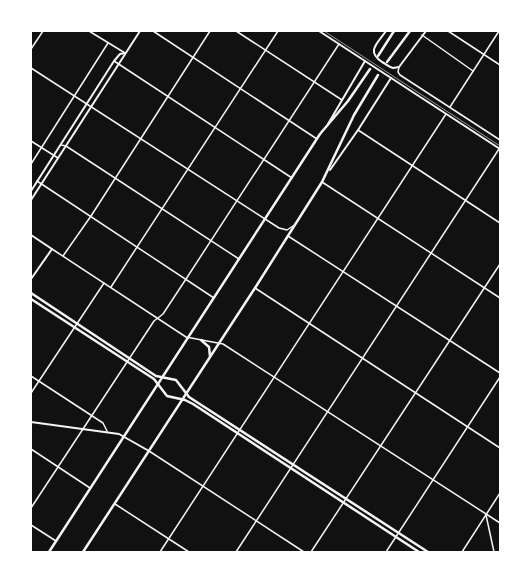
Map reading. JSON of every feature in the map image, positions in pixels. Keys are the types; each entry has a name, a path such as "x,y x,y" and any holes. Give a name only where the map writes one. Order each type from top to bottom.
{"main road":[{"path":"378,56 394,31"},
{"path":"386,62 410,31"},
{"path":"49,552 317,139 344,106 370,68"},
{"path":"83,552 330,170 354,115 378,75"},
{"path":"31,293 130,357 156,376 176,380 186,394 428,552"},
{"path":"31,299 127,361 158,384 166,395 193,404 290,469 419,552"},
{"path":"201,340 209,348 210,357"}],"street":[{"path":"31,49 43,31"},
{"path":"90,31 125,53"},
{"path":"31,200 140,31"},
{"path":"153,31 317,139"},
{"path":"63,256 91,216 210,31"},
{"path":"236,31 342,100"},
{"path":"111,288 164,209 278,31"},
{"path":"236,552 500,149 319,31"},
{"path":"386,31 374,48 373,53 375,57 390,67 399,67"},
{"path":"426,31 399,67 398,72 400,75 500,140"},
{"path":"448,31 500,65"},
{"path":"450,107 499,31"},
{"path":"422,35 473,71"},
{"path":"31,164 108,43"},
{"path":"31,508 127,361 157,318 163,314 212,241 288,120 339,44"},
{"path":"31,191 114,62 120,54 125,53"},
{"path":"325,128 365,61"},
{"path":"114,62 217,127 292,178"},
{"path":"31,68 92,106 281,230 287,230 294,225"},
{"path":"330,170 358,130 391,78"},
{"path":"160,552 446,114"},
{"path":"358,130 500,223"},
{"path":"31,141 58,158"},
{"path":"61,145 66,146 116,177 239,259"},
{"path":"37,181 214,298"},
{"path":"322,182 500,298"},
{"path":"31,235 188,338 220,342 500,523"},
{"path":"288,236 500,373"},
{"path":"31,279 52,248"},
{"path":"311,552 500,264"},
{"path":"31,393 104,283"},
{"path":"255,288 500,448"},
{"path":"31,376 105,424 107,431"},
{"path":"386,552 500,377"},
{"path":"31,422 107,431 124,436 304,552"},
{"path":"31,449 90,488"},
{"path":"462,552 500,493"},
{"path":"115,504 189,552"},
{"path":"486,514 494,552"},
{"path":"31,525 56,541"}],"railway":[{"path":"324,31 500,146"}]}
